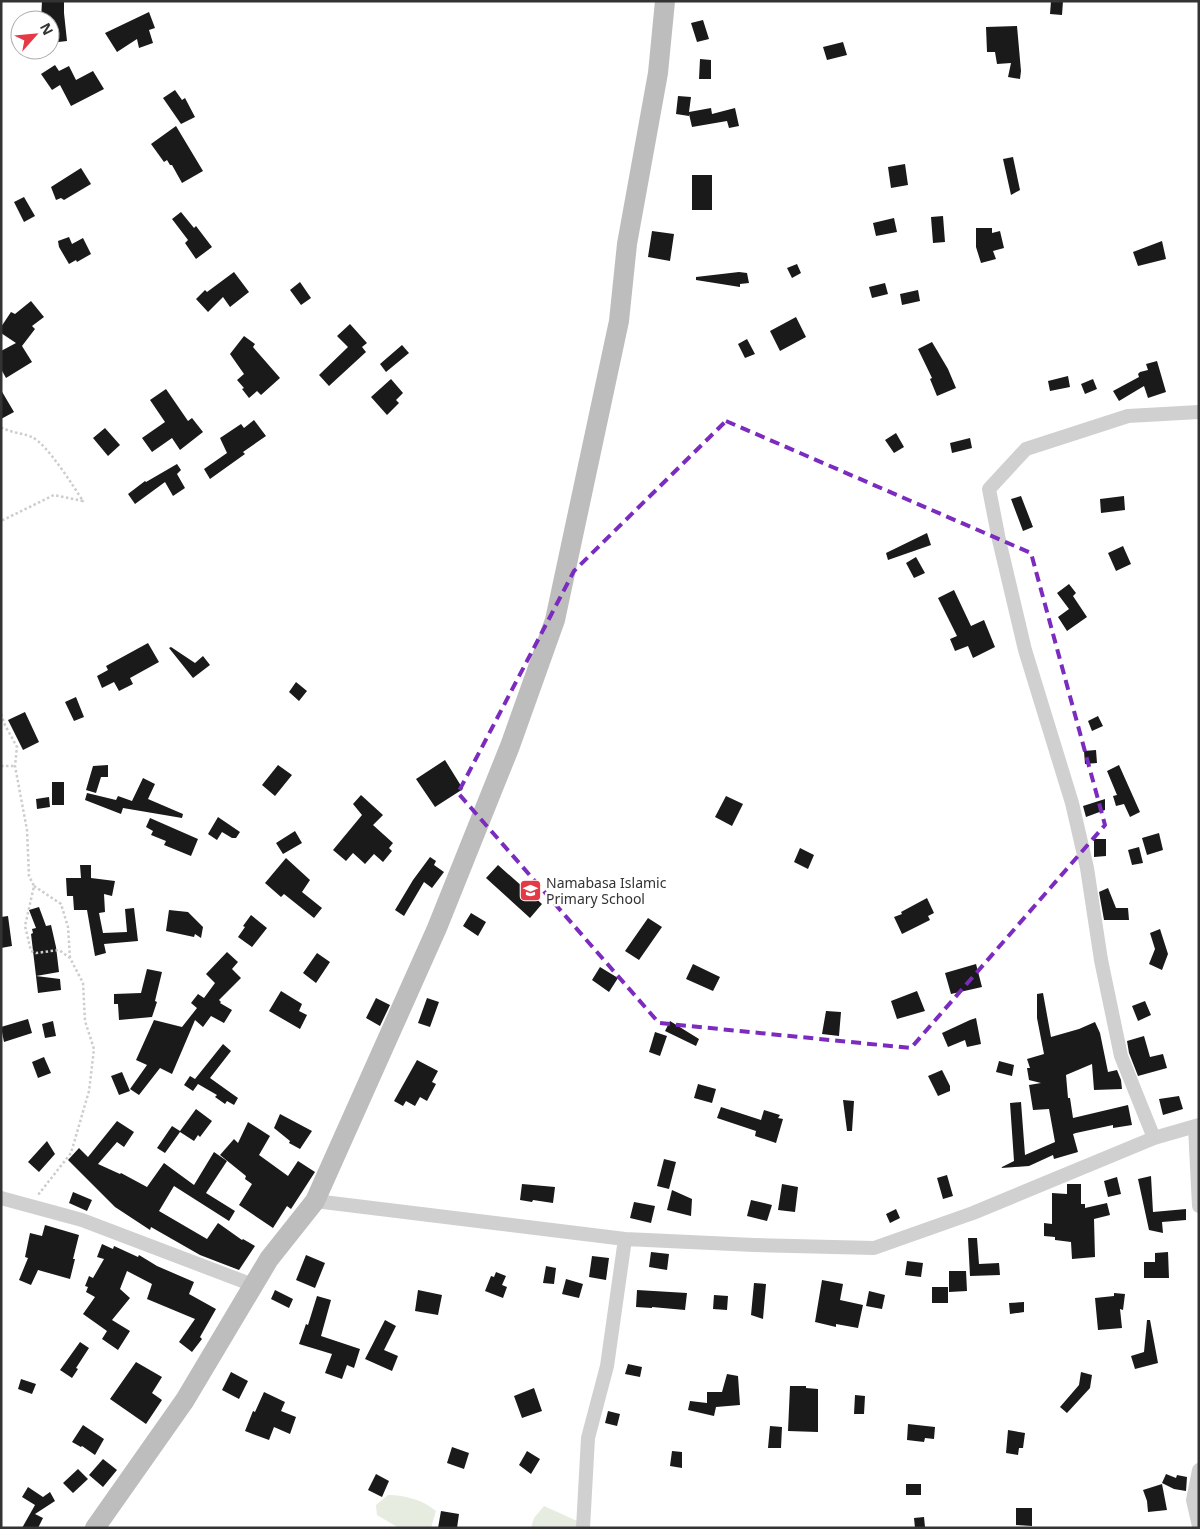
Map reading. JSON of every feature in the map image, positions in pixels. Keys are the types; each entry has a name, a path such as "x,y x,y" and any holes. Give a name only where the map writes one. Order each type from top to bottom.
{"street":[{"path":"95,1528 185,1400 269,1258 316,1201 436,928 510,746 555,620 618,321 627,244 658,73 665,1"},
{"path":"1154,1138 1121,1056 1101,960 1087,868 1072,804 1025,650 989,489 1026,449 1128,416 1199,412"},
{"path":"316,1201 625,1239 874,1248 973,1213 1154,1138 1197,1126 1199,1206"},
{"path":"2,1199 82,1220 254,1285"},
{"path":"583,1528 588,1438 607,1366 625,1239"},
{"path":"1199,1470 1193,1500 1199,1526"}],"path":[{"path":"1,429 32,437 65,474 82,501 54,495 1,520"},
{"path":"1,714 17,747 15,766 27,830 29,876 34,886 60,904 68,926 70,958 83,983 85,1021 94,1049 89,1091 71,1153 44,1189 28,1205"},
{"path":"1,766 15,766"},
{"path":"34,886 25,926 31,951 36,953 59,950 70,958"}],"highlighted area":[{"path":"726,421 1031,553 1105,825 911,1048 659,1023 458,793 574,571"}],"shaded area":[{"path":"388,1495 414,1499 436,1511 431,1528 399,1528 377,1515 376,1505"},
{"path":"544,1506 586,1525 586,1528 531,1528 534,1518"}],"building":[{"path":"42,1 64,2 67,41 60,42 60,10 42,10"},
{"path":"1051,1 1063,1 1062,15 1050,14"},
{"path":"149,12 155,28 149,30 153,43 139,48 137,39 117,52 105,33"},
{"path":"703,20 709,39 697,42 691,23"},
{"path":"1017,26 1020,79 1008,77 1011,63 997,64 995,52 987,52 986,27"},
{"path":"843,42 847,55 827,60 823,47"},
{"path":"700,59 711,60 711,79 699,79"},
{"path":"55,65 59,71 69,66 76,80 93,71 104,89 71,106 60,85 52,90 41,74"},
{"path":"175,90 182,100 185,98 195,117 181,124 163,98"},
{"path":"678,96 691,97 689,112 711,108 712,114 735,108 739,126 729,128 727,121 692,127 689,114 689,116 676,114"},
{"path":"176,126 203,171 182,183 172,165 167,160 164,162 151,144"},
{"path":"1013,157 1020,190 1011,195 1003,159"},
{"path":"905,164 908,185 891,188 888,167"},
{"path":"81,168 91,184 64,200 61,198 56,200 51,187"},
{"path":"692,175 712,175 712,210 692,210"},
{"path":"24,197 35,216 24,222 14,202"},
{"path":"181,212 194,228 196,226 212,247 196,259 185,243 188,240 172,219"},
{"path":"943,216 945,242 933,243 931,217"},
{"path":"894,218 897,232 876,236 873,223"},
{"path":"976,228 992,228 992,233 1000,231 1004,248 993,251 996,259 981,263 976,247"},
{"path":"652,231 674,234 670,261 648,257"},
{"path":"69,237 72,244 83,238 91,254 69,264 59,247 58,241"},
{"path":"1162,241 1166,259 1138,266 1133,252"},
{"path":"797,264 801,273 792,278 787,268"},
{"path":"234,272 249,292 230,307 223,297 208,312 196,299 205,290 207,292"},
{"path":"739,272 747,273 749,283 740,284 740,287 696,280 696,277"},
{"path":"300,282 311,298 301,305 290,290"},
{"path":"885,283 888,294 872,298 869,287"},
{"path":"918,290 920,301 902,305 900,294"},
{"path":"31,301 44,317 32,326 35,329 22,346 32,362 6,378 1,369 1,351 16,343 1,333 1,327 11,312 15,314"},
{"path":"796,317 806,337 780,351 770,331"},
{"path":"350,324 367,343 362,347 366,352 329,386 319,375 348,347 337,336"},
{"path":"244,336 255,344 253,347 280,378 261,395 257,391 249,398 237,380 244,374 230,354"},
{"path":"747,339 755,354 745,358 738,344"},
{"path":"932,342 948,369 956,388 937,396 930,379 932,378 918,349"},
{"path":"402,345 409,353 386,372 380,364"},
{"path":"1157,361 1166,392 1148,398 1144,386 1119,401 1113,391 1139,377 1138,374 1140,372 1148,370 1146,364"},
{"path":"1068,376 1070,387 1050,391 1048,381"},
{"path":"391,379 403,393 396,400 399,403 387,415 371,397"},
{"path":"1093,379 1097,389 1085,394 1081,384"},
{"path":"166,389 188,421 192,418 203,432 180,450 172,438 152,452 142,438 165,422 150,400"},
{"path":"1,390 14,412 1,419"},
{"path":"254,420 266,436 210,479 204,469 227,453 220,438 241,424 244,428"},
{"path":"105,428 120,445 108,456 93,438"},
{"path":"896,433 904,447 894,453 885,440"},
{"path":"970,438 972,448 952,453 950,443"},
{"path":"177,464 181,470 177,474 185,488 173,496 165,482 135,504 128,494 145,481"},
{"path":"1021,496 1033,527 1023,531 1011,499"},
{"path":"1124,496 1125,510 1101,513 1100,499"},
{"path":"927,533 931,545 888,560 886,553"},
{"path":"1123,546 1131,564 1116,571 1108,553"},
{"path":"916,557 925,573 914,578 906,563"},
{"path":"1069,584 1076,593 1073,596 1087,617 1067,631 1058,617 1069,609 1057,593"},
{"path":"954,590 971,626 984,620 995,647 973,658 968,646 955,651 950,639 957,636 938,598"},
{"path":"148,643 159,662 130,678 133,684 119,691 114,682 102,688 97,676 108,670 106,666"},
{"path":"171,647 195,663 203,656 210,665 193,678 169,648"},
{"path":"296,682 307,691 299,701 289,692"},
{"path":"76,697 84,717 74,721 65,702"},
{"path":"25,712 39,742 23,750 8,720"},
{"path":"1098,716 1103,726 1092,731 1088,721"},
{"path":"1096,750 1097,763 1085,764 1084,751"},
{"path":"445,760 463,789 435,807 416,779"},
{"path":"108,765 108,777 101,777 96,793 86,790 93,766"},
{"path":"278,765 292,775 275,796 262,785"},
{"path":"1119,765 1140,812 1130,817 1124,804 1116,806 1113,796 1117,795 1107,771"},
{"path":"143,778 155,784 148,799 183,814 182,818 123,808 121,814 85,800 87,793 116,800 118,796 132,801"},
{"path":"52,782 64,782 64,805 52,805"},
{"path":"361,795 383,815 373,825 393,843 389,848 392,851 383,862 374,854 365,864 353,853 346,861 333,850 362,815 353,804"},
{"path":"726,796 743,804 732,826 715,817"},
{"path":"49,797 50,807 37,809 36,799"},
{"path":"1105,799 1105,810 1086,817 1083,806"},
{"path":"218,817 240,832 236,838 232,838 222,832 217,840 208,834"},
{"path":"150,818 198,839 191,856 164,845 166,841 151,835 153,831 146,827"},
{"path":"295,831 302,843 283,854 276,843"},
{"path":"1159,833 1163,850 1147,855 1142,838"},
{"path":"1094,839 1106,839 1106,856 1094,857"},
{"path":"1139,847 1143,863 1132,865 1128,850"},
{"path":"800,848 814,855 808,869 794,862"},
{"path":"430,857 436,861 434,865 444,872 432,888 424,882 404,916 395,910 413,880"},
{"path":"286,858 310,880 302,892 322,908 314,918 284,894 281,897 265,883"},
{"path":"80,865 91,865 91,878 115,881 112,896 104,894 105,912 99,913 103,933 127,932 125,909 134,908 138,941 104,944 106,953 95,956 87,910 74,910 73,896 67,896 66,878 81,878"},
{"path":"498,865 542,904 530,918 486,878"},
{"path":"1108,888 1116,908 1128,908 1129,920 1104,920 1099,892"},
{"path":"927,898 934,913 928,916 930,920 902,934 894,917"},
{"path":"39,907 46,926 51,925 59,972 36,976 31,934 33,933 32,929 36,928 29,910"},
{"path":"169,910 188,912 203,927 201,938 195,934 194,937 166,931"},
{"path":"471,913 486,922 478,936 463,926"},
{"path":"251,915 267,928 252,947 238,937"},
{"path":"8,916 12,946 1,948 1,917"},
{"path":"648,918 662,927 639,960 625,951"},
{"path":"1160,929 1168,954 1162,970 1149,964 1155,949 1150,933"},
{"path":"227,952 238,962 232,969 241,978 219,1000 220,1003 232,1010 224,1023 211,1016 203,1027 195,1020 172,1074 160,1068 139,1095 130,1089 147,1065 136,1060 154,1020 182,1027 197,1008 191,1003 198,994 204,998 215,983 206,974"},
{"path":"317,953 330,962 316,983 303,973"},
{"path":"693,964 720,977 713,991 686,979"},
{"path":"976,964 982,987 951,994 945,973"},
{"path":"600,967 618,978 609,992 592,980"},
{"path":"147,969 162,972 155,1001 157,1002 152,1017 119,1020 118,1004 114,1004 114,994 141,993"},
{"path":"36,976 60,979 61,990 38,993"},
{"path":"281,991 302,1004 299,1011 307,1015 300,1029 269,1011"},
{"path":"917,991 925,1011 897,1019 891,1001"},
{"path":"1043,993 1051,1037 1095,1022 1100,1033 1108,1072 1117,1070 1121,1080 1122,1089 1094,1090 1092,1064 1066,1075 1068,1098 1070,1098 1073,1118 1128,1105 1132,1125 1113,1128 1113,1125 1076,1133 1073,1134 1078,1152 1054,1159 1053,1155 1029,1166 1000,1168 1014,1161 1010,1103 1021,1102 1025,1155 1055,1142 1049,1109 1033,1110 1029,1085 1041,1083 1029,1080 1027,1068 1030,1068 1027,1059 1044,1054 1037,1018 1037,994"},
{"path":"376,998 390,1005 380,1026 366,1018"},
{"path":"427,998 439,1002 430,1027 418,1023"},
{"path":"1145,1001 1151,1015 1138,1021 1132,1006"},
{"path":"826,1011 841,1012 839,1036 822,1034"},
{"path":"976,1018 981,1044 967,1047 965,1040 948,1047 942,1033"},
{"path":"28,1019 32,1033 4,1042 1,1027"},
{"path":"53,1021 56,1036 45,1038 42,1024"},
{"path":"670,1021 699,1039 696,1046 665,1031"},
{"path":"655,1032 667,1036 660,1056 649,1052"},
{"path":"1144,1036 1150,1057 1163,1054 1167,1068 1138,1076 1129,1053 1127,1041"},
{"path":"223,1044 231,1051 210,1078 238,1098 234,1105 227,1101 225,1104 215,1097 217,1095 198,1084 193,1091 184,1085 190,1076 195,1079"},
{"path":"44,1057 51,1073 38,1078 32,1062"},
{"path":"417,1060 438,1071 432,1082 436,1084 427,1101 420,1097 415,1106 406,1101 403,1106 394,1101"},
{"path":"999,1061 1014,1065 1012,1076 996,1072"},
{"path":"942,1070 950,1086 950,1091 938,1096 928,1076"},
{"path":"122,1072 130,1091 119,1095 111,1076"},
{"path":"698,1084 716,1089 712,1103 694,1098"},
{"path":"1179,1096 1183,1109 1163,1115 1159,1099"},
{"path":"843,1100 854,1101 852,1131 847,1131"},
{"path":"721,1107 761,1120 764,1110 780,1115 778,1118 783,1119 776,1143 755,1136 756,1131 717,1118"},
{"path":"196,1109 212,1121 200,1137 198,1135 194,1141 180,1132 165,1153 157,1148 172,1126 180,1131"},
{"path":"280,1114 312,1131 300,1149 289,1143 290,1141 274,1128"},
{"path":"117,1121 134,1132 124,1147 117,1142 98,1164 121,1173 147,1187 164,1163 194,1185 214,1152 227,1161 206,1193 235,1211 229,1221 174,1186 159,1211 207,1239 218,1223 242,1240 255,1246 239,1270 200,1255 151,1227 150,1230 115,1207 68,1160 79,1148 88,1157"},
{"path":"248,1122 270,1136 259,1155 288,1176 298,1161 315,1172 291,1209 287,1206 273,1228 239,1205 252,1184 245,1179 246,1176 220,1155 234,1139 238,1143"},
{"path":"47,1141 55,1154 39,1172 28,1162"},
{"path":"664,1159 676,1162 669,1189 657,1186"},
{"path":"947,1175 953,1196 943,1199 937,1178"},
{"path":"1151,1176 1153,1212 1186,1209 1186,1220 1162,1222 1163,1233 1149,1230 1138,1179"},
{"path":"1117,1177 1121,1194 1108,1197 1104,1181"},
{"path":"522,1184 555,1187 553,1203 520,1200"},
{"path":"782,1184 798,1187 795,1212 778,1210"},
{"path":"1067,1184 1081,1184 1081,1204 1085,1204 1085,1208 1107,1203 1110,1215 1094,1219 1095,1257 1072,1259 1071,1242 1055,1240 1055,1237 1044,1236 1044,1223 1052,1224 1052,1193 1067,1194"},
{"path":"672,1190 692,1199 691,1216 667,1210"},
{"path":"73,1192 92,1200 87,1211 69,1203"},
{"path":"751,1200 772,1205 767,1221 747,1216"},
{"path":"634,1202 655,1206 651,1223 630,1218"},
{"path":"896,1209 900,1218 890,1223 886,1214"},
{"path":"45,1225 79,1235 73,1259 75,1259 70,1279 38,1270 31,1285 19,1280 28,1258 25,1257 30,1233 42,1236"},
{"path":"968,1238 977,1238 979,1264 999,1263 1000,1275 970,1276"},
{"path":"102,1244 113,1249 114,1246 138,1257 139,1255 157,1266 194,1282 189,1294 216,1309 200,1337 202,1339 192,1352 179,1342 195,1319 147,1299 152,1284 127,1271 120,1289 130,1298 112,1320 130,1331 118,1350 102,1339 107,1331 83,1314 95,1297 86,1292 88,1287 85,1286 89,1276 93,1278 104,1259 97,1257"},
{"path":"651,1252 669,1254 667,1270 649,1267"},
{"path":"1168,1252 1169,1278 1144,1278 1144,1262 1155,1262 1155,1253"},
{"path":"306,1255 325,1263 315,1288 296,1280"},
{"path":"592,1256 609,1258 606,1280 589,1277"},
{"path":"907,1261 923,1263 921,1277 905,1275"},
{"path":"546,1266 556,1268 554,1284 543,1283"},
{"path":"949,1271 966,1271 967,1291 949,1292"},
{"path":"496,1272 506,1276 502,1285 507,1287 503,1298 485,1291 491,1276 494,1277"},
{"path":"566,1279 583,1284 579,1298 562,1294"},
{"path":"822,1280 843,1284 840,1300 863,1305 858,1328 836,1324 836,1327 815,1322"},
{"path":"754,1283 766,1284 763,1319 751,1315"},
{"path":"932,1287 948,1287 948,1303 932,1303"},
{"path":"275,1290 293,1299 289,1308 271,1299"},
{"path":"418,1290 442,1295 438,1315 415,1311"},
{"path":"637,1290 687,1293 685,1310 636,1307"},
{"path":"869,1291 885,1295 882,1309 866,1306"},
{"path":"1114,1293 1125,1294 1123,1310 1120,1309 1122,1328 1098,1330 1095,1298 1114,1296"},
{"path":"714,1295 728,1296 727,1310 713,1309"},
{"path":"317,1296 331,1300 321,1336 360,1349 354,1368 347,1365 342,1379 325,1373 332,1354 299,1344 306,1324 308,1325"},
{"path":"1024,1302 1024,1312 1010,1314 1009,1303"},
{"path":"385,1320 396,1326 384,1350 398,1356 392,1371 365,1359"},
{"path":"1147,1320 1150,1320 1158,1363 1135,1369 1131,1356 1144,1352"},
{"path":"80,1342 89,1348 72,1378 60,1370"},
{"path":"136,1362 162,1377 152,1393 162,1400 146,1424 110,1399"},
{"path":"628,1364 642,1367 640,1377 625,1374"},
{"path":"231,1372 248,1381 239,1399 222,1390"},
{"path":"1081,1372 1092,1375 1090,1388 1067,1413 1060,1407 1079,1385"},
{"path":"727,1374 738,1376 740,1405 716,1407 714,1416 688,1410 690,1401 707,1403 707,1392 722,1392"},
{"path":"21,1379 36,1384 32,1394 18,1389"},
{"path":"790,1386 806,1386 806,1388 818,1389 818,1432 788,1431"},
{"path":"534,1388 542,1411 522,1418 514,1396"},
{"path":"264,1392 285,1402 281,1411 296,1417 290,1434 274,1427 269,1440 245,1431 253,1411 255,1412"},
{"path":"855,1395 865,1396 864,1414 854,1414"},
{"path":"608,1411 620,1414 617,1426 605,1423"},
{"path":"908,1424 935,1427 934,1439 925,1438 924,1442 907,1440"},
{"path":"83,1425 104,1439 95,1455 72,1442"},
{"path":"770,1426 782,1427 781,1448 768,1448"},
{"path":"1008,1430 1025,1433 1023,1448 1019,1448 1018,1455 1006,1453"},
{"path":"452,1447 469,1453 464,1469 447,1463"},
{"path":"527,1451 540,1459 531,1474 519,1465"},
{"path":"672,1451 682,1452 682,1468 670,1466"},
{"path":"103,1459 117,1470 103,1487 89,1475"},
{"path":"78,1469 88,1479 73,1493 63,1483"},
{"path":"376,1474 389,1481 382,1497 368,1490"},
{"path":"1166,1474 1176,1478 1177,1475 1187,1477 1186,1491 1174,1489 1162,1483"},
{"path":"906,1484 921,1484 921,1495 906,1495"},
{"path":"1162,1484 1167,1510 1148,1512 1143,1490"},
{"path":"28,1487 43,1497 50,1492 55,1501 35,1514 43,1518 38,1528 22,1528 35,1505 22,1497"},
{"path":"1016,1508 1032,1508 1032,1526 1016,1525"},
{"path":"441,1511 459,1514 457,1528 438,1528"},
{"path":"924,1517 925,1527 915,1528 914,1518"}],"place":[{"name":"Namabasa Islamic Primary School","path":"530,891"}]}
